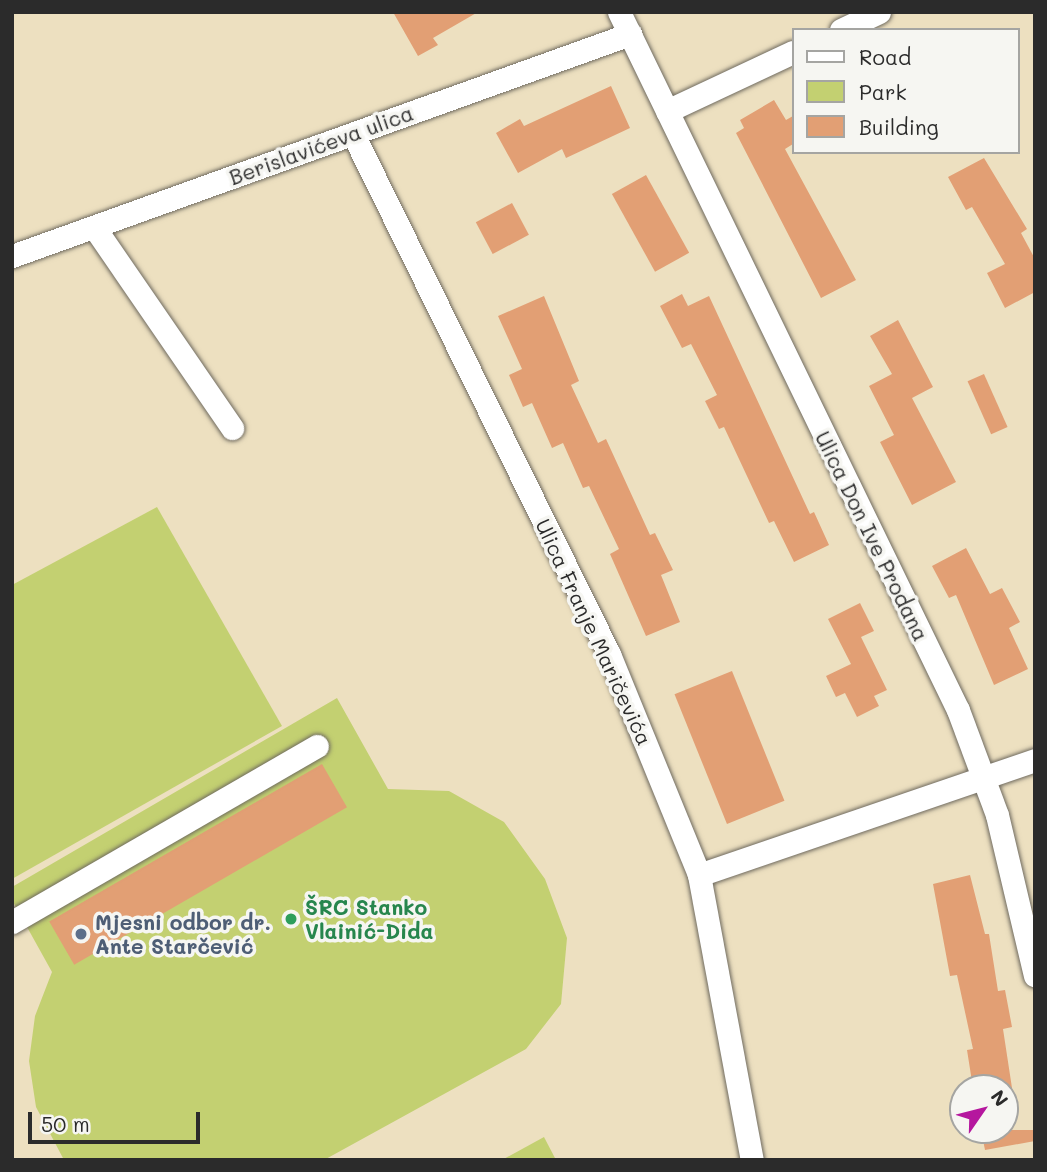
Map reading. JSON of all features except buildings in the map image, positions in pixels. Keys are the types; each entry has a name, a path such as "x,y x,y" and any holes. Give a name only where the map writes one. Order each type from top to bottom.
{"street":[{"name":"Ulica Don Ive Prodana","path":"619,12 958,710 986,777 1035,976"},
{"path":"845,28 879,12"},
{"name":"Berislavićeva ulica","path":"12,256 630,34"},
{"path":"667,111 792,52"},
{"name":"Ulica Franje Maričevića","path":"353,134 609,654 699,875 752,1160"},
{"path":"94,227 232,428"},
{"path":"12,922 317,746"},
{"path":"699,875 1035,760"}],"green space":[{"path":"157,507 282,726 12,879 12,585"},
{"name":"ŠRC Stanko Vlainić-Dida","path":"337,698 388,789 449,791 504,822 545,879 567,938 561,1004 526,1049 324,1160 64,1160 36,1107 29,1061 35,1016 52,972 12,900 12,887"},
{"path":"544,1137 556,1160 502,1160"}],"place":[{"name":"ŠRC Stanko Vlainić-Dida","path":"291,919"},
{"name":"Mjesni odbor dr. Ante Starčević","path":"81,934"}]}
